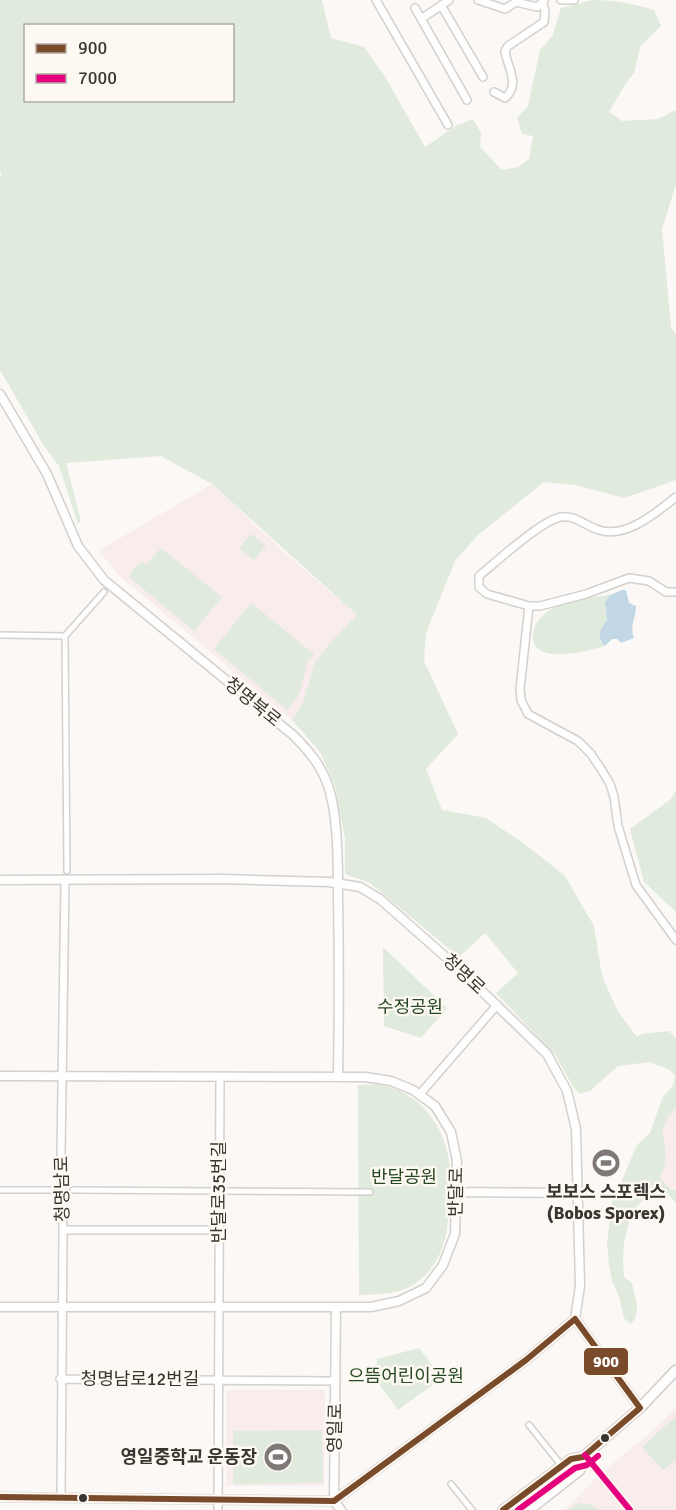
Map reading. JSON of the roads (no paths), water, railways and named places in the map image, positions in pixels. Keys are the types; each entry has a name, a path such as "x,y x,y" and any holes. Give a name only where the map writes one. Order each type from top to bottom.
{"main road":[{"path":"503,1510 561,1465 571,1459 583,1457 640,1408 676,1370"},
{"path":"529,1510 580,1470 583,1457"}],"street":[{"path":"376,0 448,125"},
{"path":"421,20 449,0"},
{"path":"478,0 505,9 516,2 537,7 544,1"},
{"path":"561,0 574,0"},
{"path":"494,92 505,98 508,96 513,86 513,74 505,51 508,46 544,22 544,1"},
{"path":"441,5 483,77"},
{"path":"415,8 467,100"},
{"name":"청명북로","path":"0,394 47,474 78,546 104,580 293,735 319,764 328,786 335,825 340,1004 338,1077"},
{"path":"676,497 650,516 616,532 600,531 571,516 549,520 479,576 479,587 487,594 529,606 540,606 586,594 629,578 649,581 666,592 676,592"},
{"path":"67,871 65,636 104,592"},
{"path":"529,606 520,689 521,700 528,714 578,741 596,760 610,784 618,826 636,885 676,940"},
{"path":"0,635 65,636"},
{"name":"청명로","path":"0,880 223,879 338,883 360,887 380,899 497,1005 547,1054 567,1090 576,1129 580,1286 575,1318"},
{"name":"청명남로","path":"61,1498 60,1379 66,881"},
{"path":"420,1094 497,1005"},
{"name":"반달로","path":"0,1076 365,1077 392,1081 420,1094 435,1106 451,1132 457,1161 455,1234 443,1265 426,1288 399,1302 371,1307 0,1307"},
{"name":"반달로35번길","path":"218,1510 220,1077"},
{"path":"0,1190 52,1190"},
{"path":"73,1190 370,1192"},
{"path":"456,1192 577,1193"},
{"path":"63,1230 219,1230"},
{"name":"영일로","path":"334,1501 336,1307"},
{"path":"0,1497 334,1501 526,1360 575,1318 640,1408"},
{"name":"청명남로12번길","path":"60,1379 336,1381"},
{"path":"529,1425 561,1465"},
{"path":"451,1484 471,1510"},
{"path":"334,1501 341,1510"}],"water":[{"path":"626,590 629,603 636,606 632,626 634,638 621,643 617,639 612,639 605,646 600,636 607,620 605,603 610,595"}],"place":[{"name":"보보스 스포렉스 (Bobos Sporex)","path":"606,1163"},
{"name":"영일중학교 운동장","path":"278,1457"}],"park label":[{"name":"수정공원","path":"410,1007"},
{"name":"반달공원","path":"404,1177"},
{"name":"으뜸어린이공원","path":"406,1376"}]}
